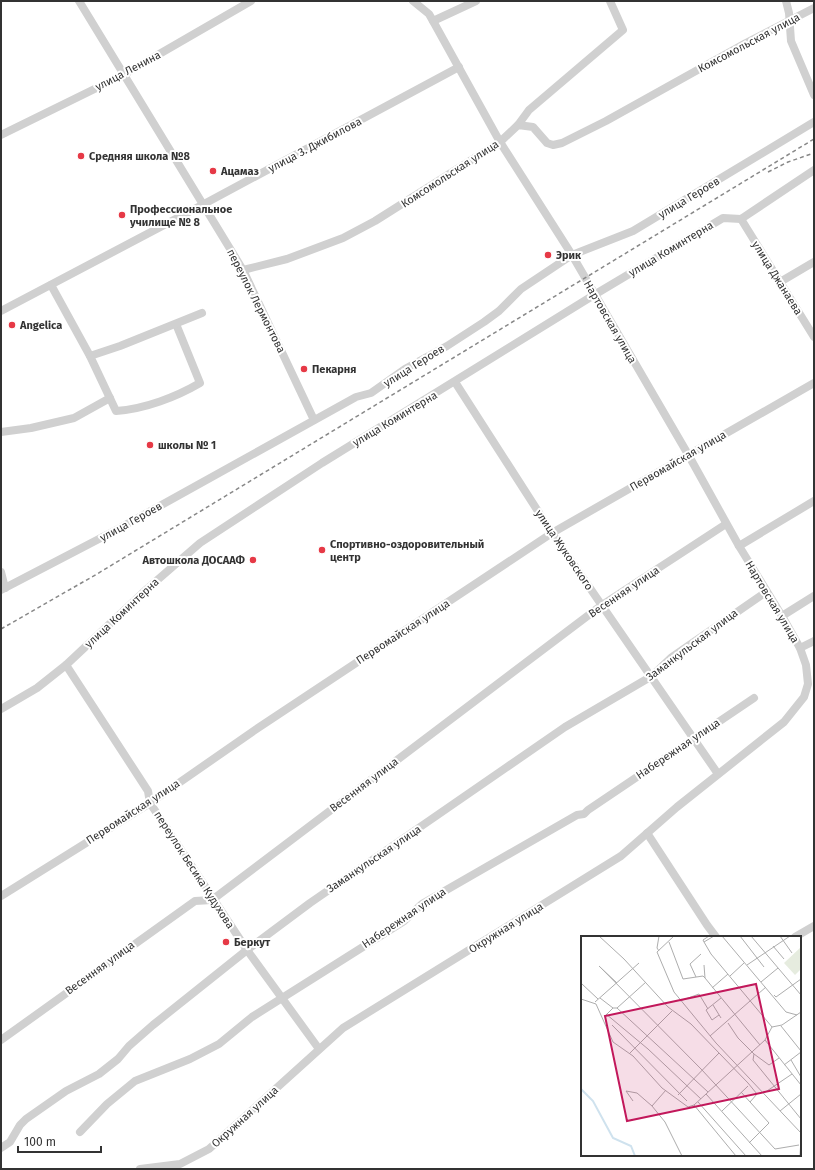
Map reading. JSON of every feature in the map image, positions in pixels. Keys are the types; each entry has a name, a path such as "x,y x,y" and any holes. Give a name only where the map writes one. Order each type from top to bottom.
{"street":[{"name":"переулок Лермонтова","path":"79,1 243,270 314,420"},
{"name":"улица Ленина","path":"1,135 124,75 251,1"},
{"name":"Нартовская улица","path":"413,1 429,14 500,142 572,255 689,456 726,524 800,648"},
{"path":"433,21 476,1"},
{"path":"518,125 529,110 623,30 610,1"},
{"path":"786,1 792,40 814,95"},
{"name":"Комсомольская улица","path":"243,270 294,257 343,238 375,222 500,142 518,125 533,127 547,143 553,145 562,143 606,121 746,43 814,8"},
{"name":"улица З. Джибилова","path":"1,311 459,67"},
{"name":"улица Героев","path":"3,589 120,528 356,397 371,393 499,311 521,289 572,255 633,231 814,122"},
{"path":"741,219 814,170"},
{"name":"улица Коминтерна","path":"1,709 37,688 66,665 147,589 200,543 322,463 594,295 723,218 741,219"},
{"name":"улица Джанаева","path":"741,219 814,337"},
{"path":"780,282 814,262"},
{"path":"51,285 90,356 116,410 139,407 184,392 200,383 176,324"},
{"path":"90,356 202,313"},
{"name":"улица Жуковского","path":"455,382 552,533 652,676 718,774"},
{"name":"Первомайская улица","path":"1,896 150,803 255,730 552,533 689,456 814,383"},
{"path":"1,432 31,428 74,418 110,398"},
{"path":"739,546 814,501"},
{"name":"Весенняя улица","path":"1,1040 195,901 212,900 602,605 726,524"},
{"path":"1,572 3,589"},
{"name":"Заманкульская улица","path":"1,1148 10,1142 20,1125 26,1119 66,1091 100,1074 118,1059 129,1046 153,1025 246,950 310,903 565,727 652,676 672,657 766,592"},
{"path":"782,616 814,596"},
{"path":"800,648 814,641"},
{"name":"Окружная улица","path":"140,1169 180,1164 209,1149 343,1028 621,856 718,774 784,722 804,698 808,684 808,674 800,648"},
{"name":"переулок Бесика Кудухова","path":"66,665 148,791 150,803 212,900 246,950 319,1050"},
{"name":"Набережная улица","path":"80,1132 107,1104 135,1081 190,1059 219,1044 252,1017 404,921 422,904 576,815 584,814 754,698"},
{"path":"647,833 707,926 715,936"},
{"path":"797,936 814,926"}],"railway":[{"path":"1,629 97,574 814,139"},
{"path":"768,172 788,162 814,153"}],"place":[{"name":"Средняя школа №8","path":"81,156"},
{"name":"Ацамаз","path":"213,171"},
{"name":"Профессиональное училище № 8","path":"122,215"},
{"name":"Эрик","path":"548,255"},
{"name":"Angelica","path":"12,325"},
{"name":"Пекарня","path":"304,369"},
{"name":"школы № 1","path":"150,445"},
{"name":"Спортивно-оздоровительный центр","path":"322,550"},
{"name":"Автошкола ДОСААФ","path":"253,560"},
{"name":"Беркут","path":"226,942"}]}
